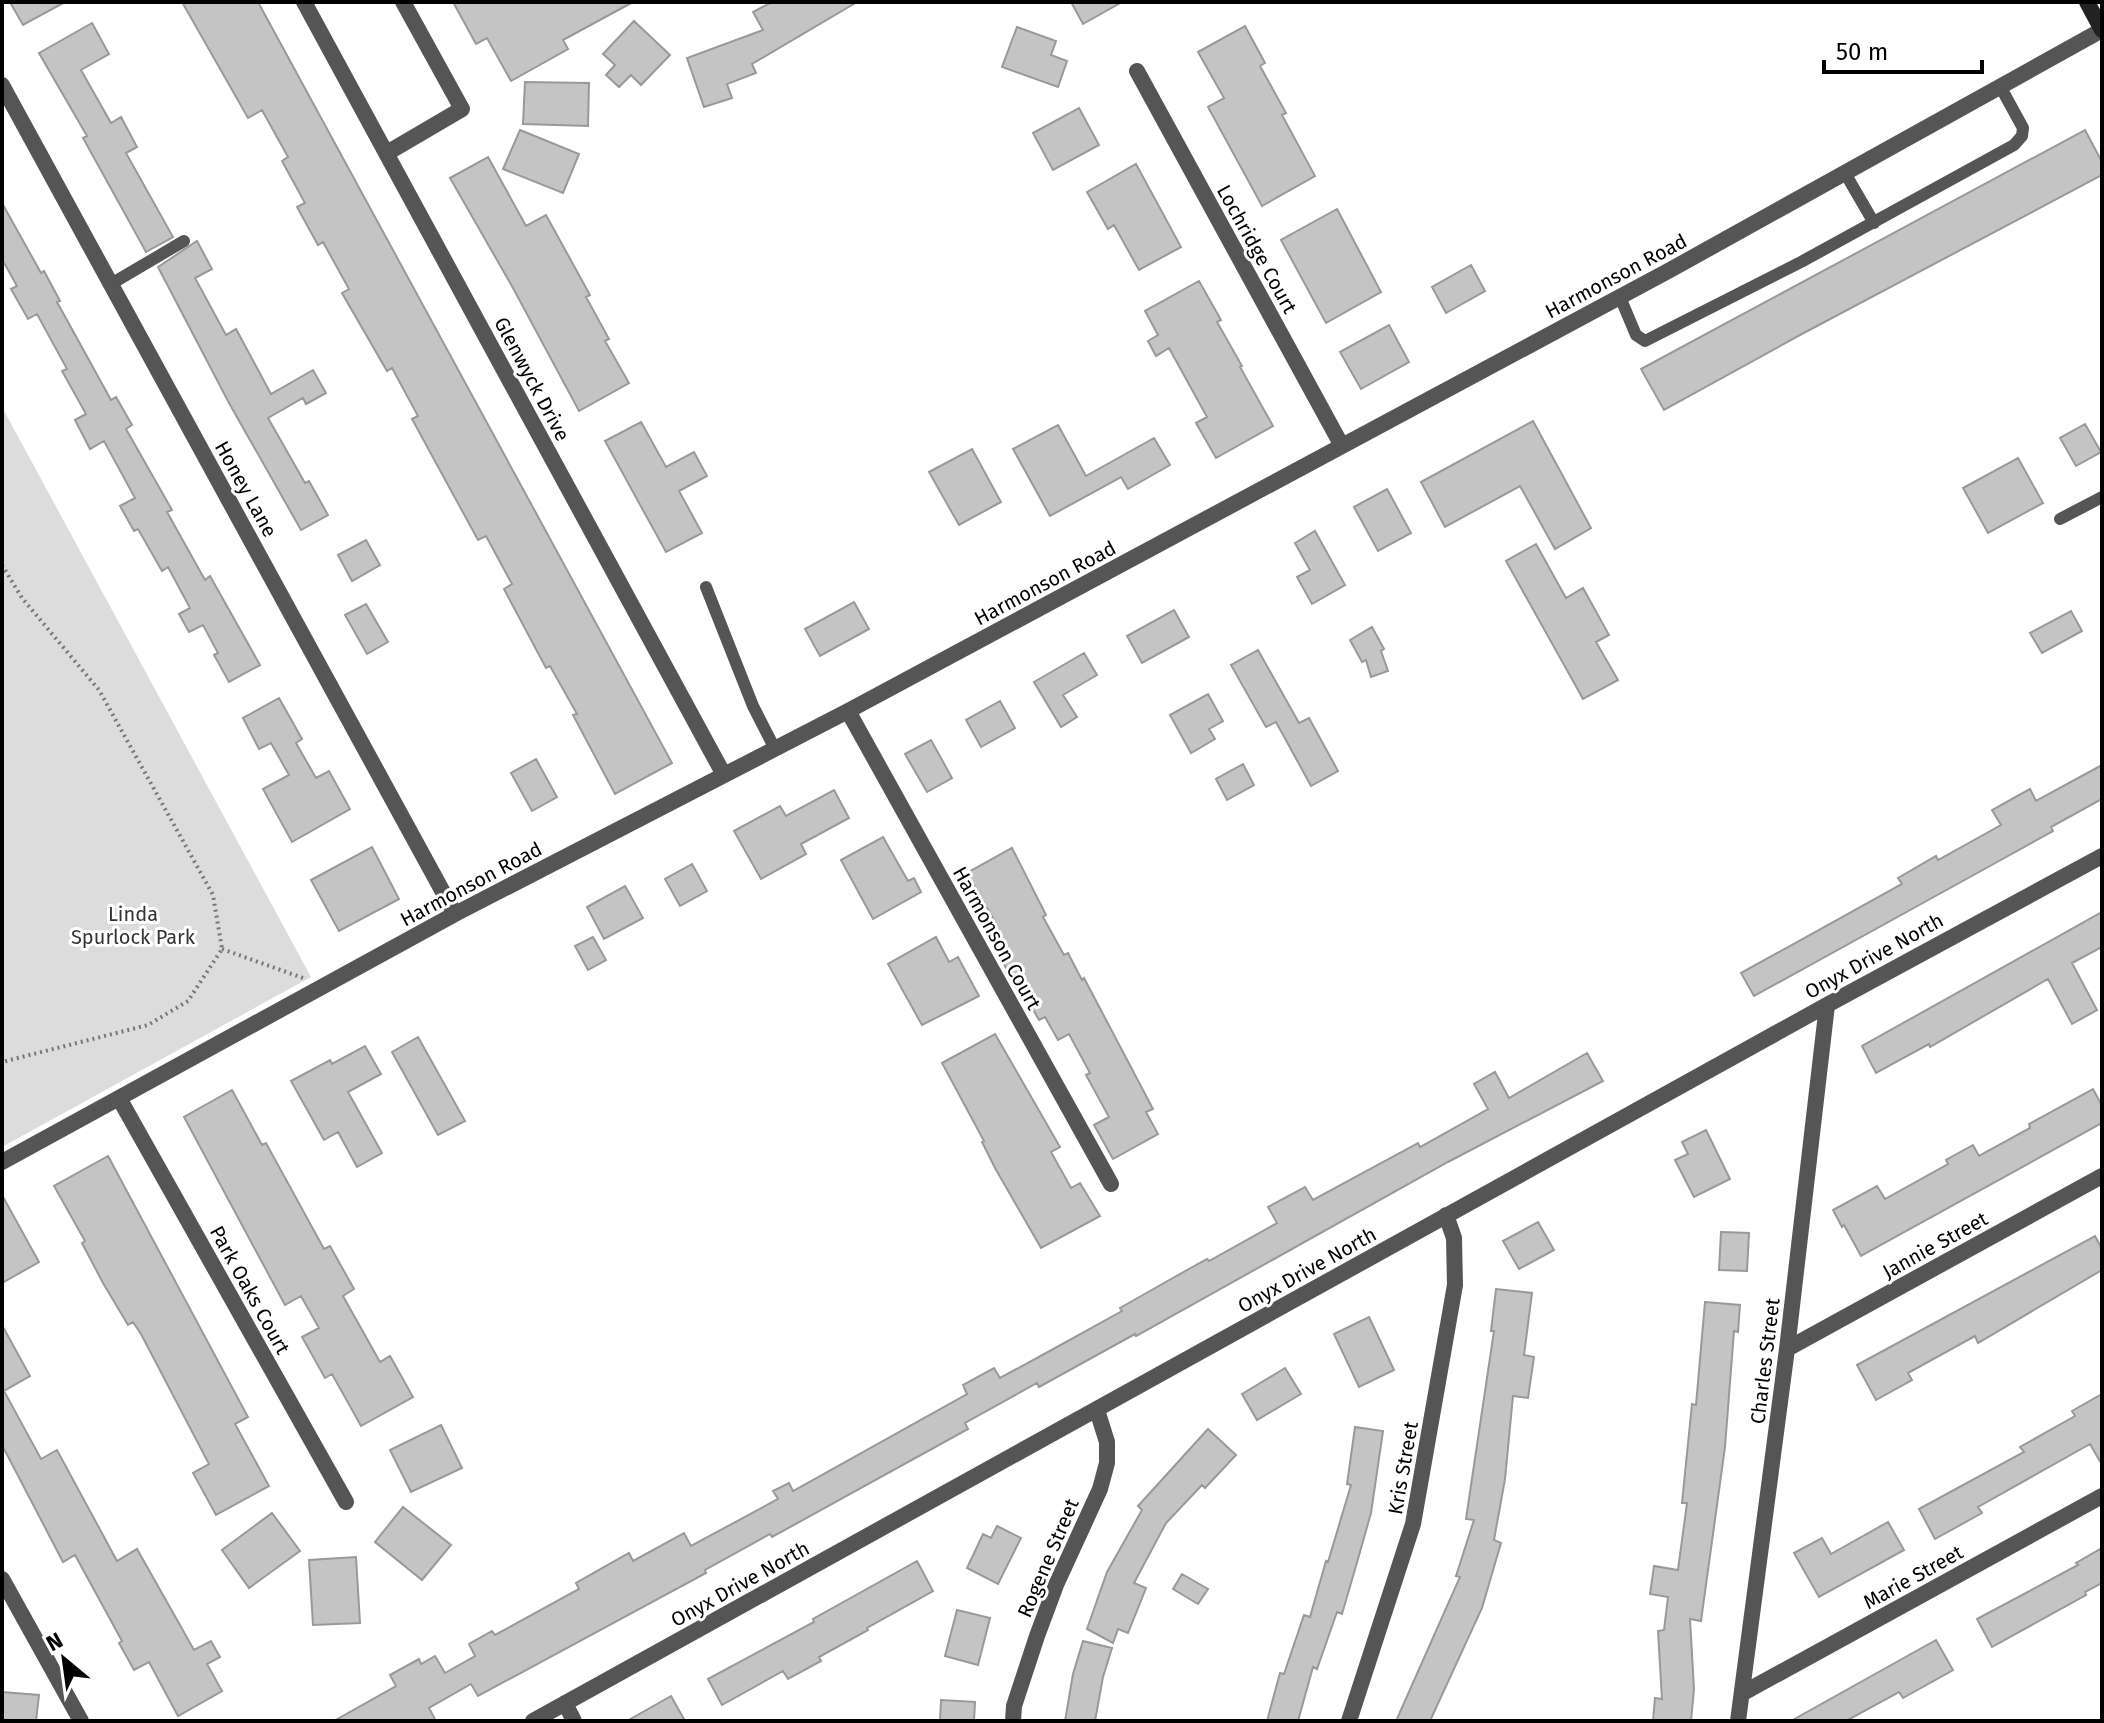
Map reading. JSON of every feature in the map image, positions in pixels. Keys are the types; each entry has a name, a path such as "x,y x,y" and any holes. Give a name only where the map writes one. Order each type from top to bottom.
{"main road":[{"path":"2087,2 2102,30"}],"street":[{"name":"Glenwyck Drive","path":"304,2 724,775"},
{"path":"387,153 462,109 403,2"},
{"name":"Harmonson Road","path":"2,1162 455,914 848,711 1620,297 2102,30"},
{"name":"Lochridge Court","path":"1137,71 1342,446"},
{"name":"Honey Lane","path":"2,85 455,914"},
{"name":"Harmonson Court","path":"848,711 1111,1184"},
{"name":"Onyx Drive North","path":"533,1721 2102,856"},
{"name":"Charles Street","path":"1738,1721 1787,1349 1827,1005"},
{"name":"Park Oaks Court","path":"119,1098 346,1502"},
{"name":"Jannie Street","path":"1787,1349 2102,1176"},
{"name":"Kris Street","path":"1349,1721 1413,1524 1455,1285 1454,1238 1446,1215"},
{"name":"Rogene Street","path":"1013,1721 1014,1706 1056,1585 1100,1489 1107,1463 1107,1442 1097,1410"},
{"name":"Marie Street","path":"1743,1693 2102,1496"},
{"path":"2,1579 81,1721"},
{"path":"565,1703 574,1721"}],"lane":[{"path":"1620,297 1636,335 1645,341 1668,332 1984,163 2014,145 2022,136 2023,128 2000,86"},
{"path":"1845,173 1874,223"},
{"path":"111,284 184,241"},
{"path":"2060,519 2102,497"},
{"path":"706,587 753,706 775,749"}],"path":[{"path":"2,565 22,598 99,690 115,717 213,895 222,949 188,1001 148,1025 2,1062"},
{"path":"222,949 324,986"}],"green space":[{"name":"Linda Spurlock Park","path":"2,407 311,977 2,1147"}],"building":[{"path":"10,2 65,2 23,25"},
{"path":"182,2 258,2 672,763 615,794 573,715 577,714 550,666 546,668 504,589 512,584 486,536 478,540 412,419 418,416 392,368 387,371 342,293 349,289 323,242 318,245 297,207 305,203 282,161 288,157 262,110 248,118"},
{"path":"453,2 633,2 563,40 568,49 511,81 487,38 476,44"},
{"path":"772,2 857,2 752,64 756,73 727,84 732,98 704,107 687,58 763,30 753,12"},
{"path":"1071,2 1122,2 1083,24"},
{"path":"634,21 670,55 641,85 631,75 619,87 606,75 615,65 603,54"},
{"path":"92,23 109,54 81,70 111,123 121,117 137,147 126,153 173,237 146,252 83,138 87,136 39,53"},
{"path":"1245,26 1265,63 1260,66 1286,113 1282,115 1315,176 1262,206 1208,107 1224,98 1198,52"},
{"path":"1017,27 1056,41 1051,55 1067,61 1058,87 1002,67"},
{"path":"525,82 589,83 588,126 523,124"},
{"path":"1079,108 1099,145 1053,170 1033,133"},
{"path":"520,130 579,154 563,193 503,169"},
{"path":"2085,130 2102,162 2102,175 1664,410 1641,369"},
{"path":"488,157 526,226 546,215 590,295 586,297 609,339 605,341 629,383 579,411 450,178"},
{"path":"1136,164 1181,247 1139,270 1114,225 1108,229 1087,192"},
{"path":"2,203 41,273 44,271 60,301 57,302 111,400 116,397 132,425 126,429 172,510 167,512 205,580 210,576 260,665 229,682 214,655 218,653 203,625 189,632 179,614 190,608 168,567 162,571 138,529 134,531 120,506 135,498 104,441 90,449 75,420 86,414 62,371 67,369 37,314 28,319 11,289 17,286 2,259"},
{"path":"1337,209 1381,292 1326,323 1281,240"},
{"path":"197,241 212,269 195,278 226,335 236,329 271,394 313,370 326,393 306,404 303,398 268,418 305,483 309,481 328,515 301,530 229,403 158,267"},
{"path":"1471,265 1485,291 1446,313 1432,287"},
{"path":"1199,281 1221,320 1217,322 1273,426 1216,458 1196,423 1207,417 1169,348 1156,356 1148,341 1158,335 1145,311"},
{"path":"1389,325 1409,362 1361,389 1340,352"},
{"path":"1533,421 1591,528 1555,549 1520,486 1445,527 1421,482"},
{"path":"641,422 666,467 694,452 707,476 679,491 702,533 666,552 605,441"},
{"path":"2085,424 2101,452 2076,466 2060,438"},
{"path":"1058,425 1086,476 1154,438 1170,465 1128,489 1121,477 1050,516 1013,449"},
{"path":"972,449 1001,502 959,525 929,472"},
{"path":"2018,458 2043,503 1988,533 1963,488"},
{"path":"1387,489 1411,533 1378,551 1354,507"},
{"path":"1315,531 1345,585 1312,604 1297,577 1310,570 1295,543"},
{"path":"366,540 380,565 352,581 338,555"},
{"path":"1536,544 1566,598 1583,588 1609,635 1596,642 1618,680 1583,699 1506,561"},
{"path":"854,602 869,629 820,656 805,629"},
{"path":"366,604 388,642 367,654 345,615"},
{"path":"1174,610 1189,637 1142,663 1127,636"},
{"path":"2071,611 2082,631 2042,653 2030,633"},
{"path":"1372,627 1384,649 1381,651 1388,671 1371,677 1366,660 1362,662 1350,640"},
{"path":"1258,650 1299,723 1309,718 1338,771 1311,786 1276,722 1266,727 1231,665"},
{"path":"1084,653 1097,675 1063,695 1077,717 1061,727 1034,682"},
{"path":"1208,694 1223,721 1209,729 1215,739 1191,753 1170,715"},
{"path":"279,698 302,739 296,743 316,778 329,771 350,809 292,842 263,789 289,775 271,743 259,749 243,718"},
{"path":"1000,701 1015,728 981,747 966,720"},
{"path":"931,740 952,778 927,792 905,754"},
{"path":"536,759 557,797 532,811 511,773"},
{"path":"1243,764 1254,785 1227,800 1216,779"},
{"path":"2102,765 2102,799 2051,827 2053,831 1754,996 1741,973 1902,884 1898,878 1936,856 1938,860 2001,825 1992,810 2030,789 2036,801"},
{"path":"834,790 849,818 801,844 806,854 761,879 734,831 780,806 786,816"},
{"path":"883,837 908,881 914,878 921,892 873,919 841,860"},
{"path":"372,847 399,899 339,931 311,880"},
{"path":"1012,848 1046,915 1043,917 1064,955 1068,953 1082,980 1084,978 1153,1109 1146,1112 1158,1134 1113,1159 1094,1125 1109,1117 1086,1075 1090,1073 1069,1034 1058,1040 1045,1017 1039,1020 1024,994 1021,996 986,931 997,925 967,873"},
{"path":"692,864 707,891 680,906 665,879"},
{"path":"625,886 643,918 604,939 587,907"},
{"path":"2102,912 2102,947 2072,963 2097,1010 2072,1024 2048,979 1930,1047 1929,1044 1876,1073 1862,1046"},
{"path":"593,937 606,960 588,970 575,946"},
{"path":"936,937 949,962 958,957 979,996 922,1025 888,964"},
{"path":"995,1034 1060,1147 1051,1152 1071,1188 1080,1183 1100,1216 1041,1248 995,1168 942,1063"},
{"path":"418,1037 465,1121 438,1135 392,1052"},
{"path":"365,1046 381,1074 348,1092 382,1153 357,1167 338,1132 324,1140 291,1081"},
{"path":"1587,1053 1603,1081 1448,1162 1136,1336 1039,1387 1037,1383 965,1423 968,1429 772,1537 770,1534 705,1570 706,1573 478,1696 471,1684 429,1708 436,1721 334,1721 396,1686 390,1675 419,1659 421,1664 435,1656 445,1673 475,1656 469,1644 492,1631 495,1635 579,1589 576,1583 629,1553 633,1561 684,1533 691,1546 778,1499 773,1491 789,1483 793,1491 967,1394 963,1385 994,1368 1000,1378 1057,1347 1171,1279 1277,1223 1268,1207 1305,1187 1313,1200 1488,1109 1474,1084 1495,1072 1509,1098"},
{"path":"2093,1089 2102,1106 2102,1123 1861,1256 1833,1210 1877,1186 1885,1199 1948,1164 1946,1160 1973,1145 1979,1156"},
{"path":"232,1090 262,1145 266,1143 324,1249 330,1246 354,1289 343,1296 380,1362 390,1356 413,1397 361,1426 332,1374 325,1378 302,1337 319,1328 301,1296 285,1305 184,1117"},
{"path":"1706,1130 1730,1179 1694,1197 1675,1160 1688,1154 1682,1142"},
{"path":"108,1156 248,1417 235,1424 269,1486 216,1515 193,1473 209,1464 141,1334 133,1322 128,1325 103,1283 82,1243 85,1241 54,1186"},
{"path":"2,1195 39,1262 2,1283"},
{"path":"1538,1222 1554,1250 1519,1269 1503,1241"},
{"path":"1721,1232 1749,1233 1747,1271 1719,1270"},
{"path":"2095,1236 2102,1249 2102,1270 1978,1343 1975,1336 1908,1373 1912,1380 1876,1400 1857,1365"},
{"path":"1496,1289 1532,1293 1524,1355 1534,1357 1528,1398 1513,1396 1505,1479 1494,1540 1501,1543 1482,1608 1430,1721 1396,1721 1460,1577 1456,1576 1474,1520 1466,1519 1494,1331 1491,1331"},
{"path":"1705,1302 1740,1305 1738,1332 1734,1331 1725,1447 1701,1621 1690,1619 1694,1689 1691,1721 1653,1721 1655,1698 1662,1699 1658,1631 1664,1630 1668,1597 1650,1594 1654,1566 1678,1570 1687,1503 1682,1503 1692,1404 1696,1405"},
{"path":"1369,1317 1394,1370 1359,1387 1334,1334"},
{"path":"2,1325 30,1376 4,1391 41,1459 57,1450 117,1561 137,1549 194,1650 211,1641 220,1657 207,1664 222,1691 178,1716 149,1662 134,1670 119,1643 122,1641 75,1555 63,1562 2,1445"},
{"path":"1285,1368 1301,1394 1257,1420 1242,1394"},
{"path":"2102,1394 2102,1465 2090,1444 1978,1507 1982,1513 1935,1539 1919,1509 2024,1452 2020,1447 2075,1416 2072,1411"},
{"path":"441,1425 462,1468 411,1492 390,1450"},
{"path":"1355,1427 1383,1431 1371,1513 1342,1614 1337,1612 1317,1669 1313,1667 1298,1721 1267,1721 1280,1673 1284,1674 1304,1615 1310,1617 1328,1562 1351,1485 1347,1484"},
{"path":"1208,1429 1236,1455 1166,1523 1134,1583 1146,1588 1128,1633 1118,1629 1113,1643 1087,1629 1107,1572 1142,1510 1138,1506"},
{"path":"403,1507 451,1545 422,1580 375,1542"},
{"path":"272,1513 300,1551 249,1588 222,1550"},
{"path":"1888,1522 1904,1550 1819,1597 1794,1553 1822,1538 1831,1554"},
{"path":"997,1526 1021,1538 998,1584 967,1568 983,1534 991,1538"},
{"path":"2102,1548 2102,1583 1992,1647 1977,1619 2078,1565 2076,1563"},
{"path":"356,1557 360,1623 313,1625 309,1560"},
{"path":"917,1561 933,1591 819,1657 821,1661 788,1679 783,1671 722,1705 708,1679 814,1622 813,1619"},
{"path":"1182,1574 1208,1589 1198,1604 1173,1589"},
{"path":"957,1610 990,1618 978,1665 945,1656"},
{"path":"1936,1640 1953,1670 1903,1698 1899,1692 1846,1721 1791,1721"},
{"path":"1083,1641 1112,1648 1095,1721 1065,1721 1073,1674"},
{"path":"2,1692 39,1695 36,1721 2,1721"},
{"path":"671,1696 685,1721 627,1721"},
{"path":"941,1700 975,1702 974,1721 940,1721"}]}
